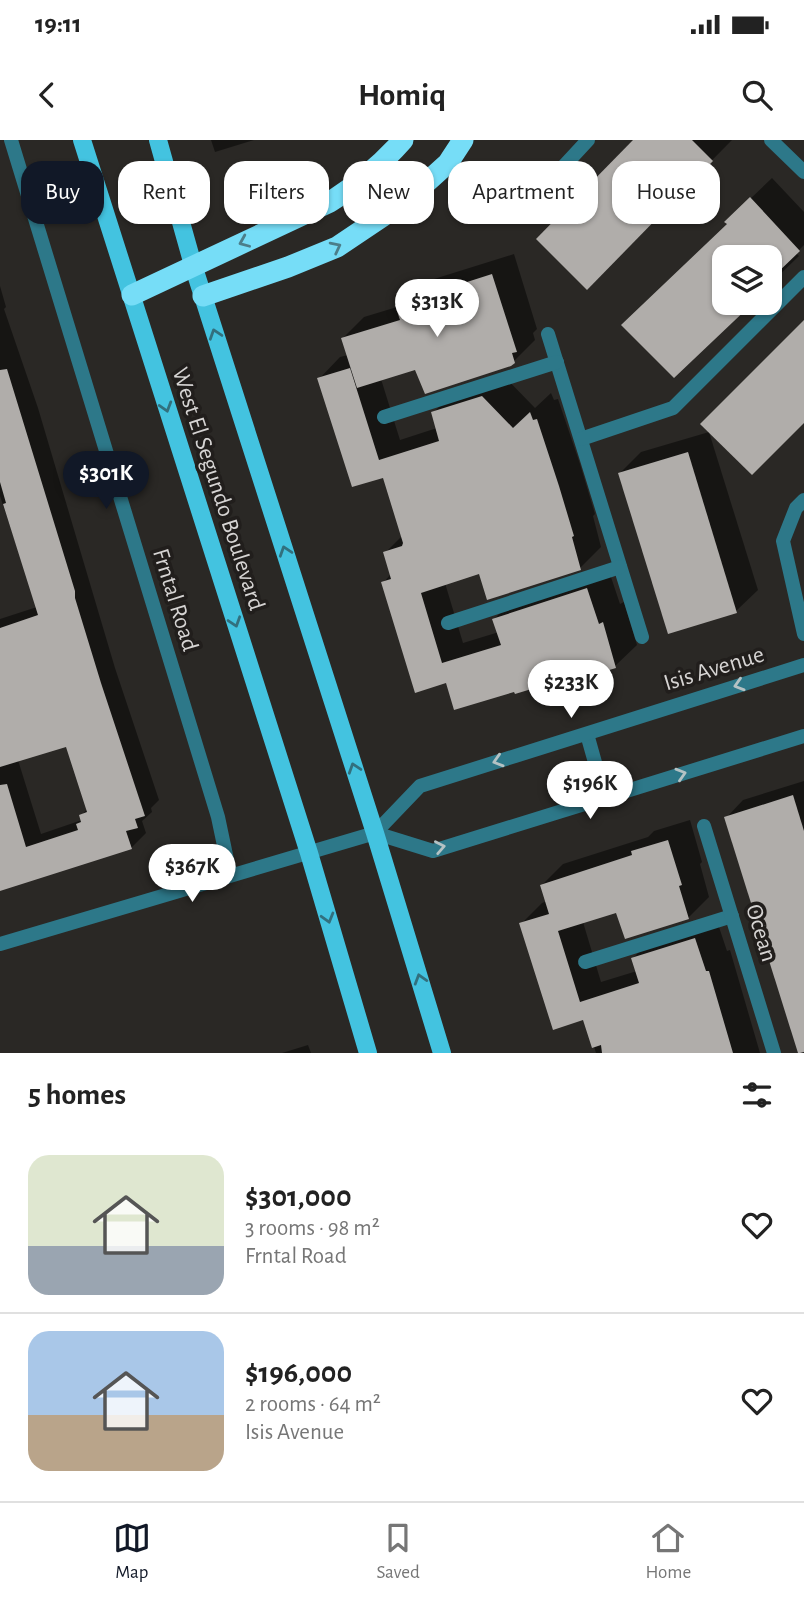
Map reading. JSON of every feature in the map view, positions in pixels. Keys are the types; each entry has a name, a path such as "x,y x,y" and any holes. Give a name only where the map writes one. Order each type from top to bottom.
{"highway":[{"path":"132,295 330,202 358,184 382,163 402,140"},
{"path":"203,296 337,247 407,200 448,163 463,140"}],"main road":[{"name":"West El Segundo Boulevard","path":"82,140 309,853 368,1053"},
{"name":"West El Segundo Boulevard","path":"158,140 192,265 375,833 442,1053"}],"street":[{"name":"Frntal Road","path":"11,140 218,817 230,874"},
{"path":"569,161 588,140"},
{"path":"771,140 804,172"},
{"path":"581,439 673,408 804,277"},
{"path":"548,334 642,637"},
{"path":"384,417 556,362"},
{"path":"804,500 796,508 783,541 804,634"},
{"path":"448,623 620,567"},
{"name":"Isis Avenue","path":"0,944 375,833 420,786 804,665"},
{"path":"587,734 605,797"},
{"path":"375,833 433,851 804,736"},
{"name":"Ocean","path":"704,826 774,1053"},
{"path":"585,962 732,916"}],"building":[{"path":"633,140 692,140 713,161 612,161"},
{"path":"612,161 612,224 651,224 587,290 536,239 551,224 598,224 598,176"},
{"path":"750,197 800,251 782,268 782,245 712,245 712,315 740,315 674,378 621,325 727,224 724,222"},
{"path":"492,274 517,352 512,353 515,363 425,394 415,370 357,388 341,338 400,320 395,305"},
{"path":"804,320 804,423 752,475 700,424"},
{"path":"350,368 379,460 439,441 431,412 482,396 513,428 530,412 533,420 537,419 559,486 581,570 487,600 479,574 421,593 442,663 501,645 492,619 587,588 599,624 603,622 616,668 579,679 578,675 454,710 446,683 415,693 381,582 391,579 383,552 402,546 403,543 383,478 352,487 317,378"},
{"path":"7,369 101,683 145,816 135,819 138,828 126,831 132,849 0,891 0,785 7,784 26,847 78,830 76,824 81,822 79,815 87,812 66,747 0,767 0,628 38,615 3,504 6,503 0,482 0,370"},
{"path":"688,452 737,613 668,634 618,473"},
{"path":"793,795 804,831 804,1052 800,1053 724,817"},
{"path":"668,840 689,919 625,939 616,913 558,931 580,1002 639,983 631,958 695,938 706,971 709,971 733,1053 602,1053 601,1045 592,1048 583,1020 553,1030 519,923 549,914 540,885 632,855 631,851"}]}
